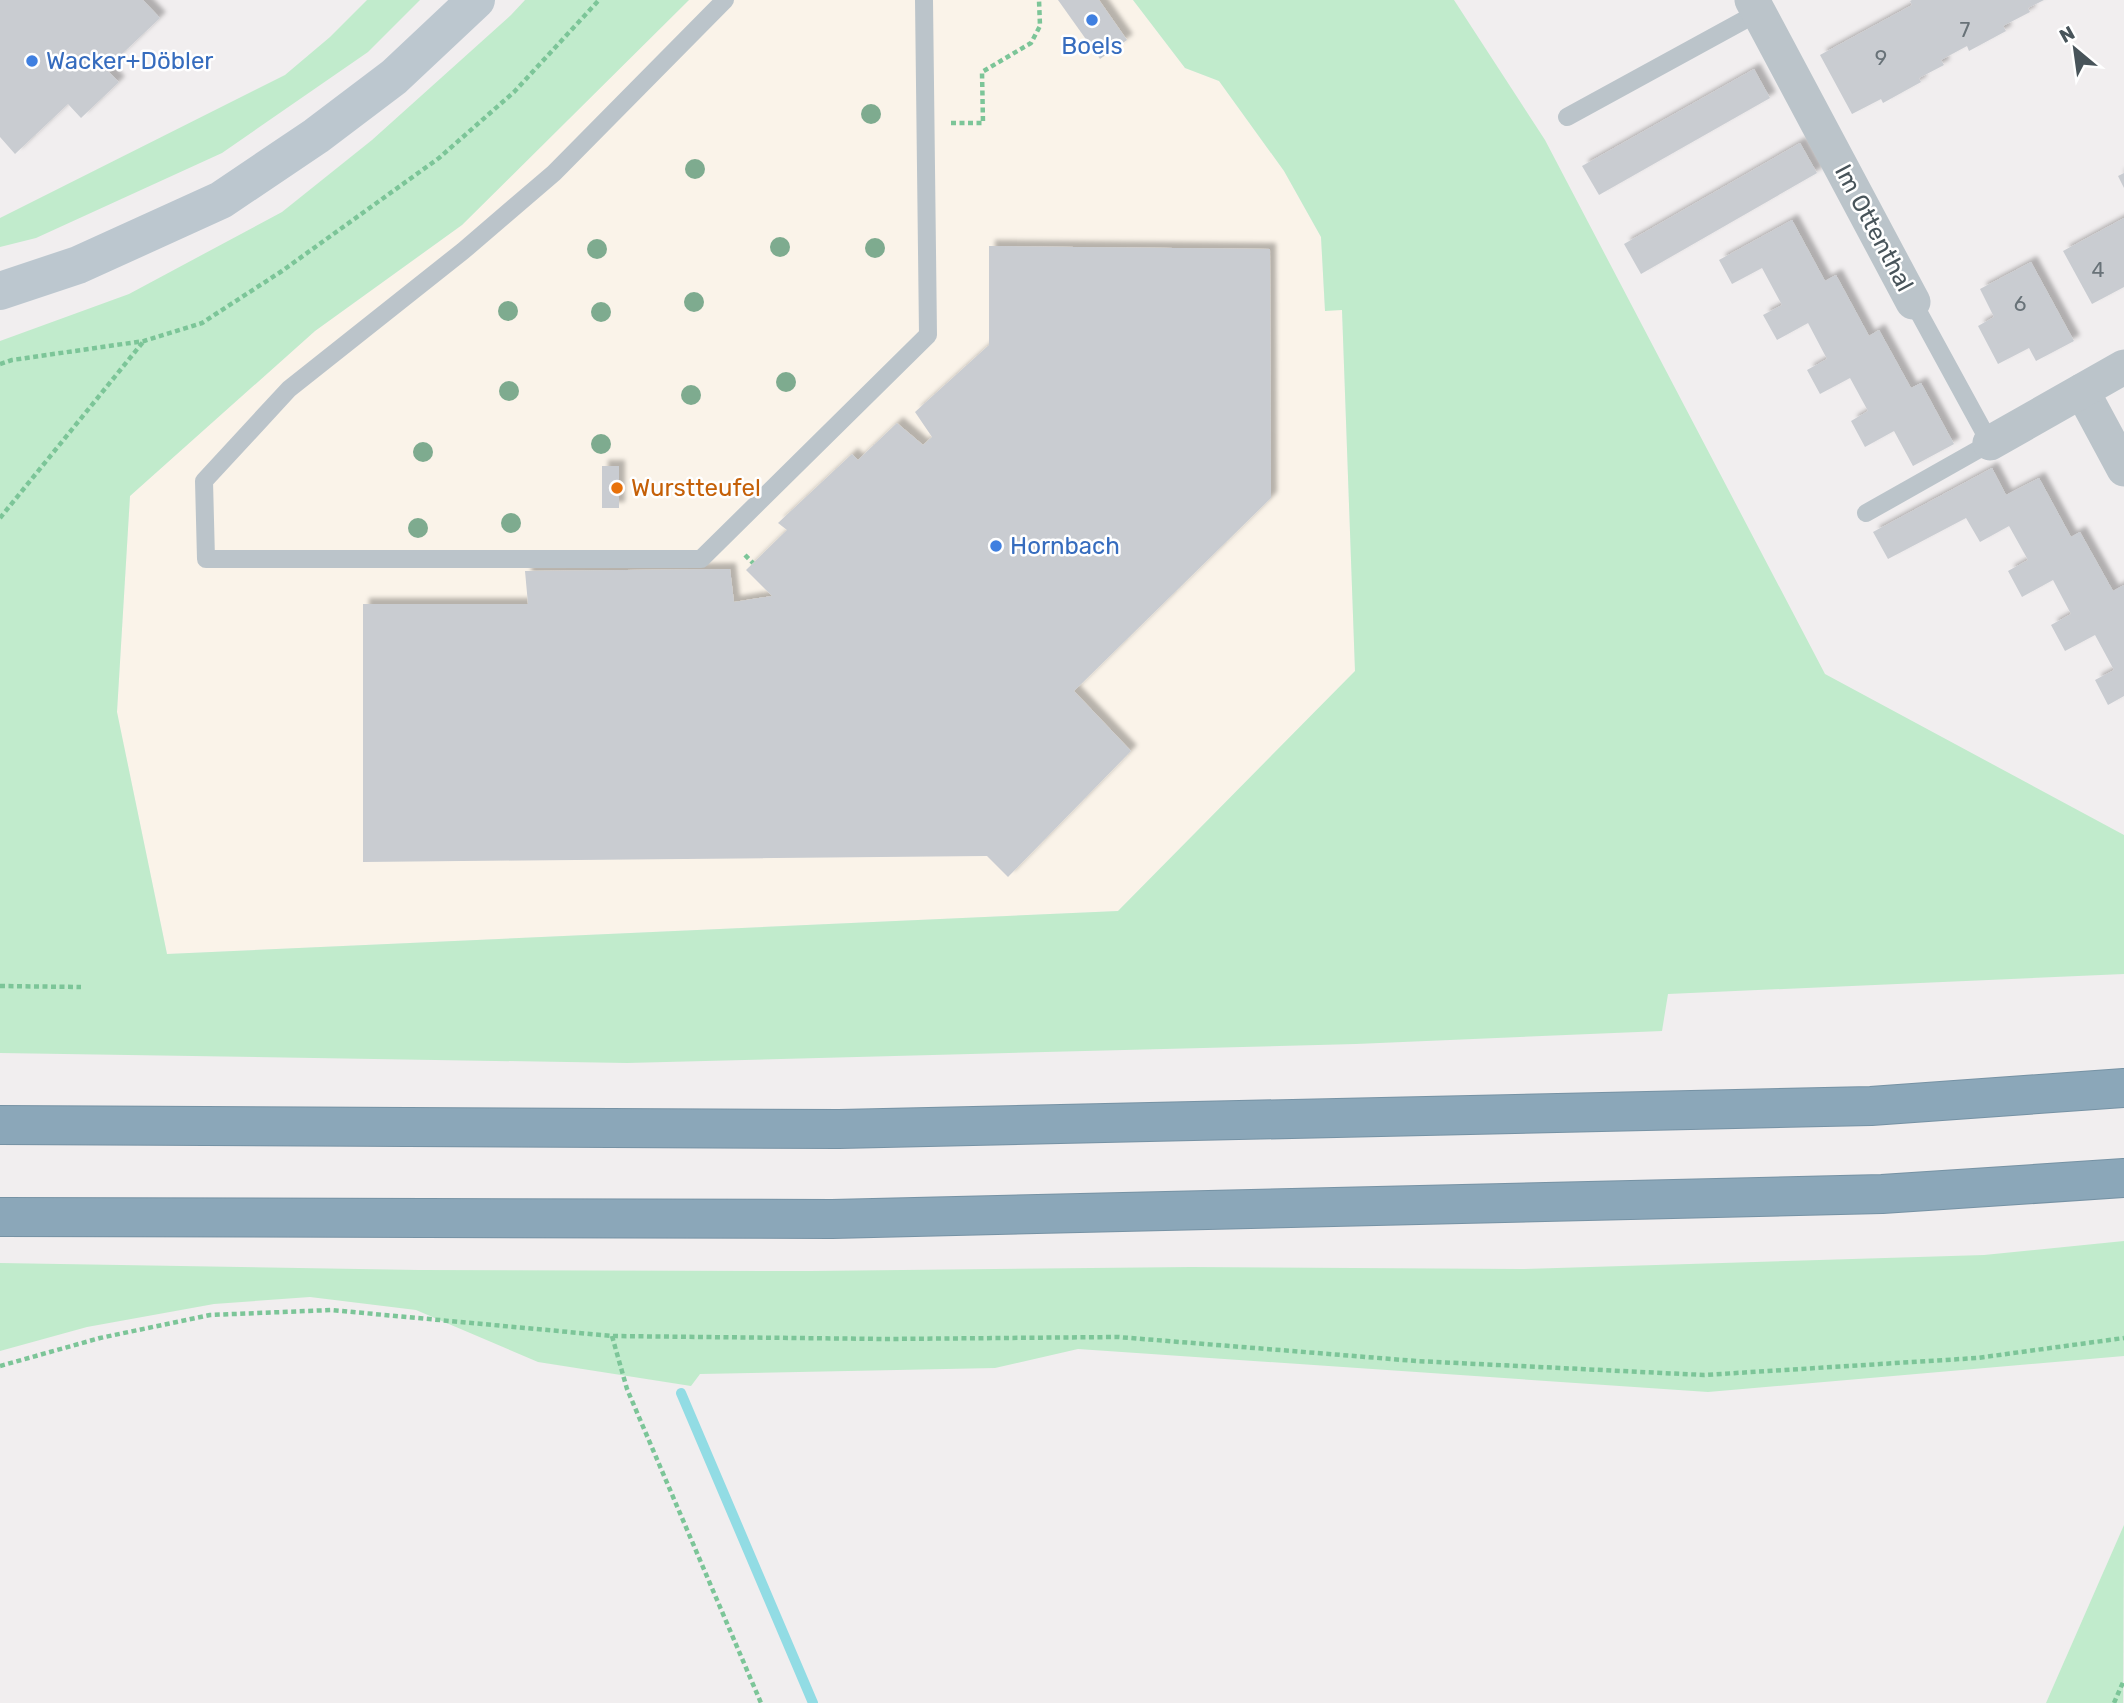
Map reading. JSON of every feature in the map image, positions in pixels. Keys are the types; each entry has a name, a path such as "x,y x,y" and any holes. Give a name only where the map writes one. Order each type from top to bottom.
{"highway":[{"path":"0,1125 839,1129 1871,1106 2124,1088"},
{"path":"0,1217 832,1219 1882,1194 2124,1178"}],"main road":[{"path":"0,292 78,265 221,200 316,136 394,77 476,0"}],"street":[{"name":"Im Ottenthal","path":"1764,4 1913,302"},
{"path":"1990,443 2124,368"},
{"path":"2082,391 2124,469"}],"lane":[{"path":"725,0 554,173 463,251 289,389 204,481 205,559 701,559 928,335 924,0"},
{"path":"1567,117 1764,4"},
{"name":"Im Ottenthal","path":"1913,302 1990,443"},
{"path":"1866,513 1990,443"}],"path":[{"path":"0,364 144,341 202,323 282,271 439,158 514,92 599,0"},
{"path":"926,124 983,123 982,72 1031,43 1040,26 1039,0"},
{"path":"0,518 144,341"},
{"path":"0,986 81,987"},
{"path":"0,1366 100,1338 210,1315 331,1310 612,1336 886,1339 1118,1336 1416,1361 1704,1376 1977,1358 2124,1338"},
{"path":"612,1336 627,1389 761,1703"},
{"path":"2114,1703 2124,1680"}],"shaded area":[{"path":"689,0 1133,0 1185,68 1219,81 1284,171 1321,237 1325,310 1342,310 1355,671 1118,911 167,954 117,712 130,496 315,331 462,225"}],"green space":[{"path":"367,0 420,0 368,52 222,153 36,238 0,247 0,218 285,75 330,37"},
{"path":"525,0 689,0 462,225 315,331 130,496 117,712 167,954 1118,911 1355,671 1342,310 1325,311 1321,237 1284,171 1219,81 1185,68 1133,0 1454,0 1545,140 1825,674 2124,835 2124,974 1668,994 1662,1031 1356,1044 627,1063 0,1053 0,341 129,294 282,212 372,140"},
{"path":"2124,1241 2124,1356 1708,1392 1078,1349 995,1368 700,1374 691,1386 538,1362 416,1310 310,1297 214,1304 87,1327 0,1351 0,1263 419,1270 810,1271 1191,1267 1522,1269 1984,1255"},
{"path":"2124,1525 2123,1703 2046,1703"}],"building":[{"path":"0,0 143,0 160,18 106,69 119,82 81,118 68,104 15,154 0,137"},
{"name":"Boels","path":"1058,0 1099,0 1127,40 1100,59"},
{"path":"1912,0 2044,0 2028,8 2030,12 2003,26 2006,31 1969,51 1967,46 1941,60 1944,65 1919,78 1921,82 1883,103 1881,99 1852,114 1820,55 1912,5"},
{"path":"1754,69 1770,98 1599,195 1582,166"},
{"path":"1800,143 1817,173 1641,274 1624,244"},
{"path":"2124,173 2124,188 2118,176"},
{"path":"2124,218 2124,287 2092,304 2063,251"},
{"path":"1792,220 1825,281 1836,275 1869,336 1879,330 1911,388 1921,383 1954,444 1913,466 1894,431 1865,447 1851,421 1868,411 1850,378 1820,394 1807,370 1827,359 1808,323 1777,340 1763,315 1782,305 1762,268 1732,284 1719,260"},
{"name":"Hornbach","path":"989,246 1270,249 1271,498 1074,691 1131,751 1008,877 987,856 363,862 363,604 528,604 525,571 730,569 734,602 772,596 746,570 787,530 778,523 852,454 858,460 897,423 923,445 932,437 915,412 989,345"},
{"path":"2031,262 2074,341 2036,361 2029,348 1998,364 1978,326 1994,317 1980,289"},
{"path":"602,466 619,466 619,508 602,508"},
{"path":"1992,468 2006,495 2039,478 2071,537 2080,532 2113,591 2124,585 2124,696 2108,705 2095,680 2114,670 2095,635 2065,651 2051,625 2071,614 2053,580 2022,597 2008,571 2028,560 2009,526 1980,542 1966,518 1888,559 1873,532"}],"waterway":[{"path":"681,1393 813,1703"}],"place":[{"name":"Boels","path":"1092,20"},
{"name":"Wacker+Döbler","path":"32,61"},
{"name":"Wurstteufel","path":"617,488"},
{"name":"Hornbach","path":"996,546"}]}
